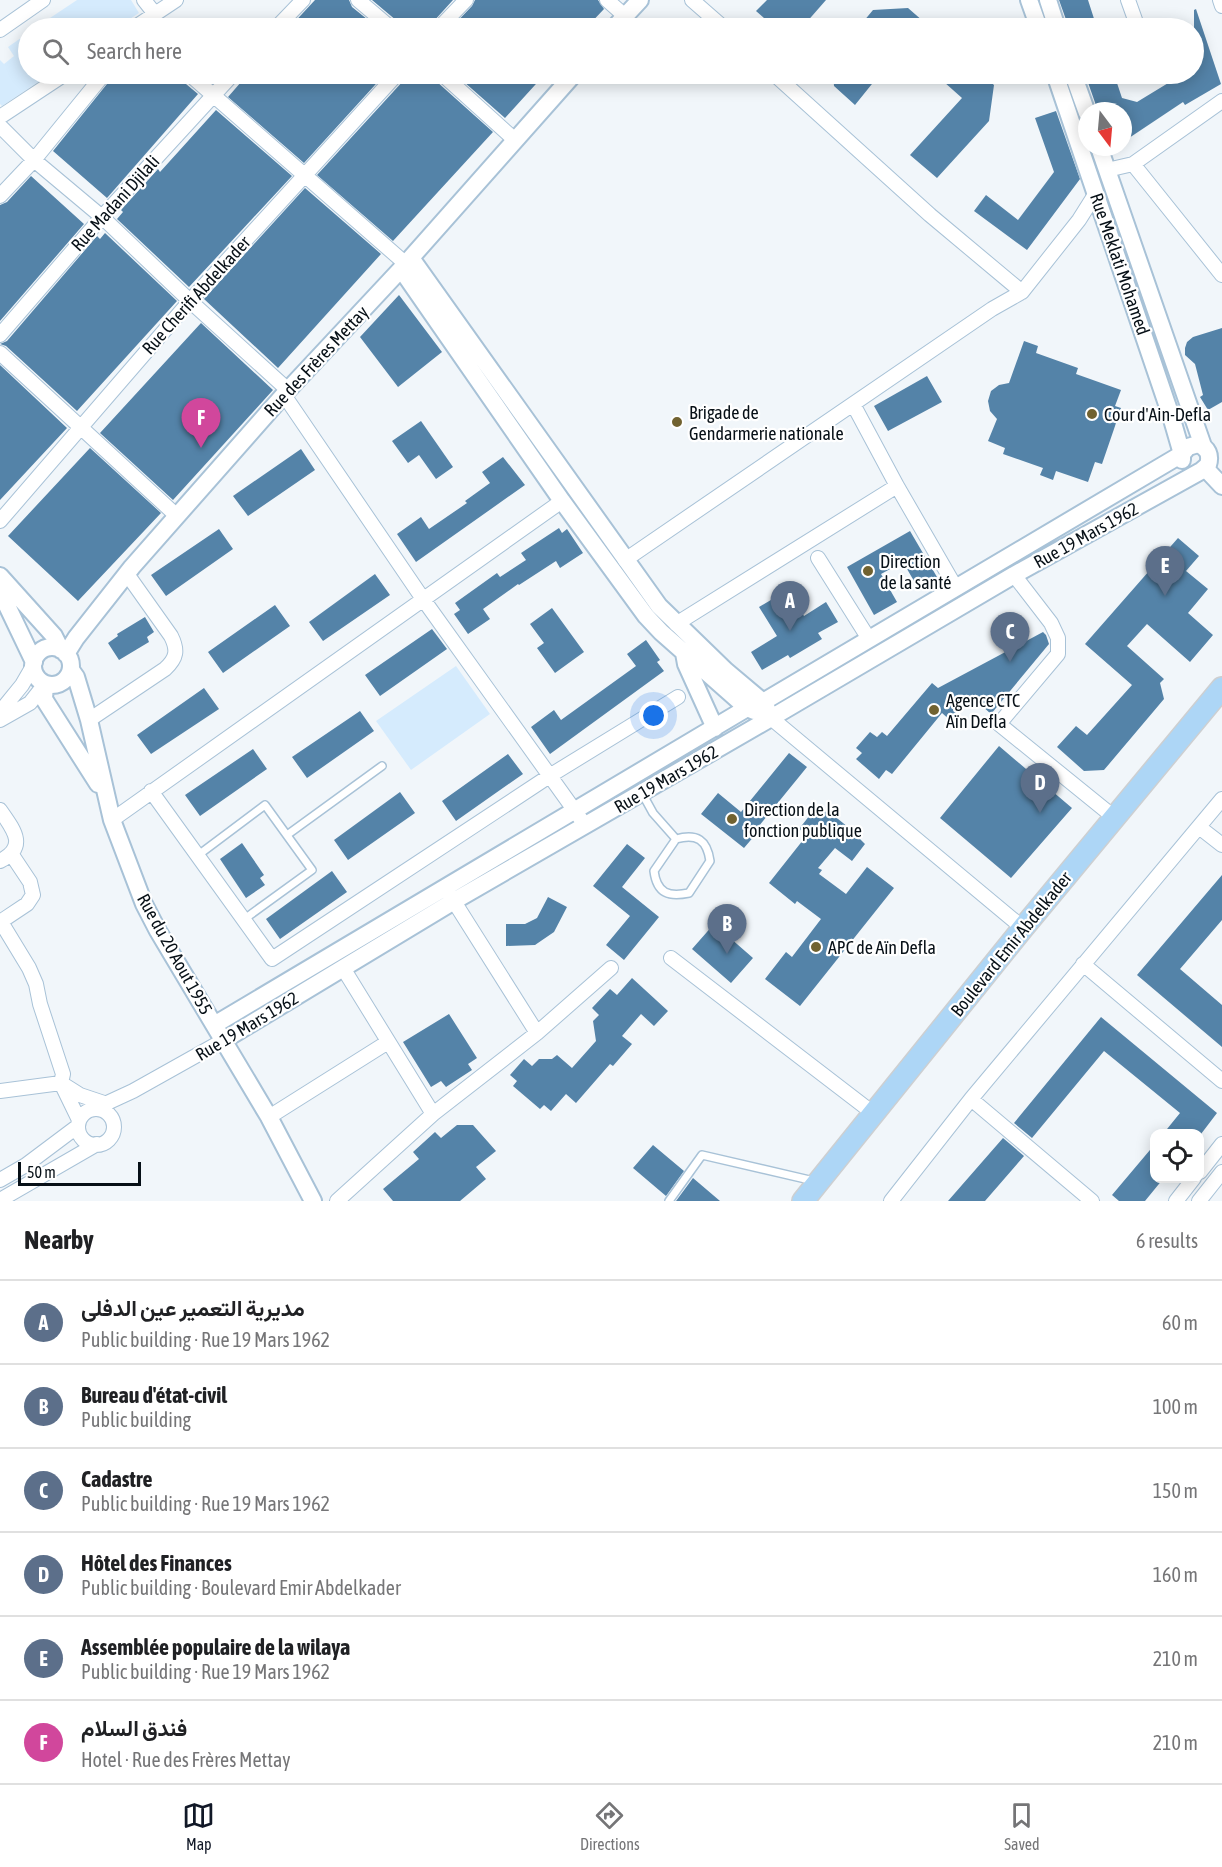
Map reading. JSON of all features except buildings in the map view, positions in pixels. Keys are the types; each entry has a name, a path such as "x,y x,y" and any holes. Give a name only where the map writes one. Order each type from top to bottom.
{"main road":[{"name":"Boulevard Emir Abdelkader","path":"803,1201 1023,927 1222,688"}],"street":[{"path":"0,30 43,0"},
{"path":"144,0 155,14"},
{"path":"149,18 176,0"},
{"path":"286,18 303,0"},
{"path":"358,0 379,18"},
{"path":"449,18 466,0"},
{"path":"607,0 625,16 640,0"},
{"path":"692,0 713,18"},
{"path":"1029,0 1035,18"},
{"path":"1047,0 1054,18"},
{"path":"1128,0 1134,18"},
{"path":"1220,0 1222,6"},
{"path":"0,117 50,84"},
{"path":"0,196 34,160 96,84"},
{"path":"202,84 406,264 658,606 764,702 771,718"},
{"name":"Rue Madani Djilali","path":"0,335 222,84"},
{"name":"Rue Cherifi Abdelkader","path":"0,521 190,301 387,84"},
{"path":"453,84 515,140"},
{"name":"Rue des Frères Mettay","path":"66,658 76,638 177,516 286,393 406,264 565,84"},
{"path":"785,84 930,215 1022,292"},
{"name":"Rue Meklati Mohamed","path":"1058,84 1182,454"},
{"path":"1077,84 1083,102"},
{"path":"1107,170 1133,164 1222,101"},
{"path":"0,126 34,160 102,217 286,393 423,598 580,819"},
{"name":"Rue Meklati Mohamed","path":"1102,156 1203,446"},
{"path":"1133,164 1222,274"},
{"path":"625,560 992,309 1022,292 1079,220 1096,193"},
{"path":"406,264 562,501 646,616 747,708 771,718 1023,927"},
{"path":"0,353 177,516"},
{"path":"853,404 956,588"},
{"path":"1192,444 1206,448 1210,457 1203,470 1193,472 1185,467 1182,454 1192,444"},
{"name":"Rue 19 Mars 1962","path":"94,1109 133,1091 224,1040 454,901 747,708 764,702 1182,454"},
{"path":"1203,470 1222,486"},
{"name":"Rue 19 Mars 1962","path":"214,1025 445,887 580,819 642,793 1014,575 1203,470"},
{"path":"676,624 897,486"},
{"path":"112,820 562,501"},
{"path":"818,558 869,639"},
{"path":"89,720 165,669 173,663 177,655 176,645 171,636 127,574"},
{"path":"1014,575 1051,623 1058,638 1058,654 999,724 1115,818"},
{"path":"0,576 54,636 76,677 89,720 105,795"},
{"path":"0,591 33,664 36,676 45,684 58,684 68,676 66,658 51,647 44,649 36,656 33,664 22,685 0,712"},
{"path":"684,652 686,664 715,728"},
{"path":"0,720 30,703 45,684"},
{"path":"45,684 44,699 105,795"},
{"path":"152,791 272,959 550,776 678,697"},
{"name":"Rue du 20 Aout 1955","path":"105,795 112,820 144,904 269,1117 313,1201"},
{"path":"891,1201 970,1098 1199,826 1220,807"},
{"path":"0,810 13,829 16,839 16,846 6,858 30,882 33,895 27,904 0,922 29,968 36,984 40,1004 63,1074 61,1083 79,1123 83,1139 97,1144"},
{"path":"1199,826 1222,846"},
{"path":"445,887 537,1033"},
{"path":"671,958 873,1113"},
{"path":"1083,964 1222,1081"},
{"path":"343,968 433,1114"},
{"path":"337,1201 433,1114 537,1033 611,968"},
{"path":"269,1117 388,1042"},
{"path":"0,1091 61,1083 80,1095 107,1104"},
{"path":"0,1200 107,1140 133,1091"},
{"path":"970,1098 1092,1201"},
{"path":"0,1180 26,1165 79,1123 83,1115 94,1109 99,1109 109,1115 113,1125"},
{"path":"1204,1167 1222,1144"},
{"path":"1199,1201 1222,1172"},
{"path":"1176,1201 1191,1183"}],"lane":[{"path":"287,835 382,766"},
{"path":"642,793 653,813 676,839"},
{"path":"197,856 265,805 287,835 312,870 243,920"},
{"path":"687,835 700,839 709,848 711,861 689,893 675,896 664,892 655,883 654,871 676,839 687,835"},
{"path":"669,1201 702,1155 819,1183"}],"shaded area":[{"path":"77,0 131,0 139,13 131,18 50,18"},
{"path":"18,40 18,84 35,84 2,106 0,104 0,60 4,64 14,56 8,47"},
{"path":"456,666 490,714 411,770 376,721"}],"place":[{"name":"Cour d'Ain-Defla","path":"1092,414"},
{"name":"Brigade de Gendarmerie nationale","path":"677,422"},
{"name":"فندق السلام","path":"201,448"},
{"name":"Direction de la santé","path":"868,571"},
{"name":"Assemblée populaire de la wilaya","path":"1165,596"},
{"name":"مديرية التعمير عين الدفلى","path":"790,631"},
{"name":"Cadastre","path":"1010,662"},
{"name":"Agence CTC Aïn Defla","path":"934,710"},
{"name":"Hôtel des Finances","path":"1040,813"},
{"name":"Direction de la fonction publique","path":"732,819"},
{"name":"APC de Aïn Defla","path":"816,947"},
{"name":"Bureau d'état-civil","path":"727,954"}]}
